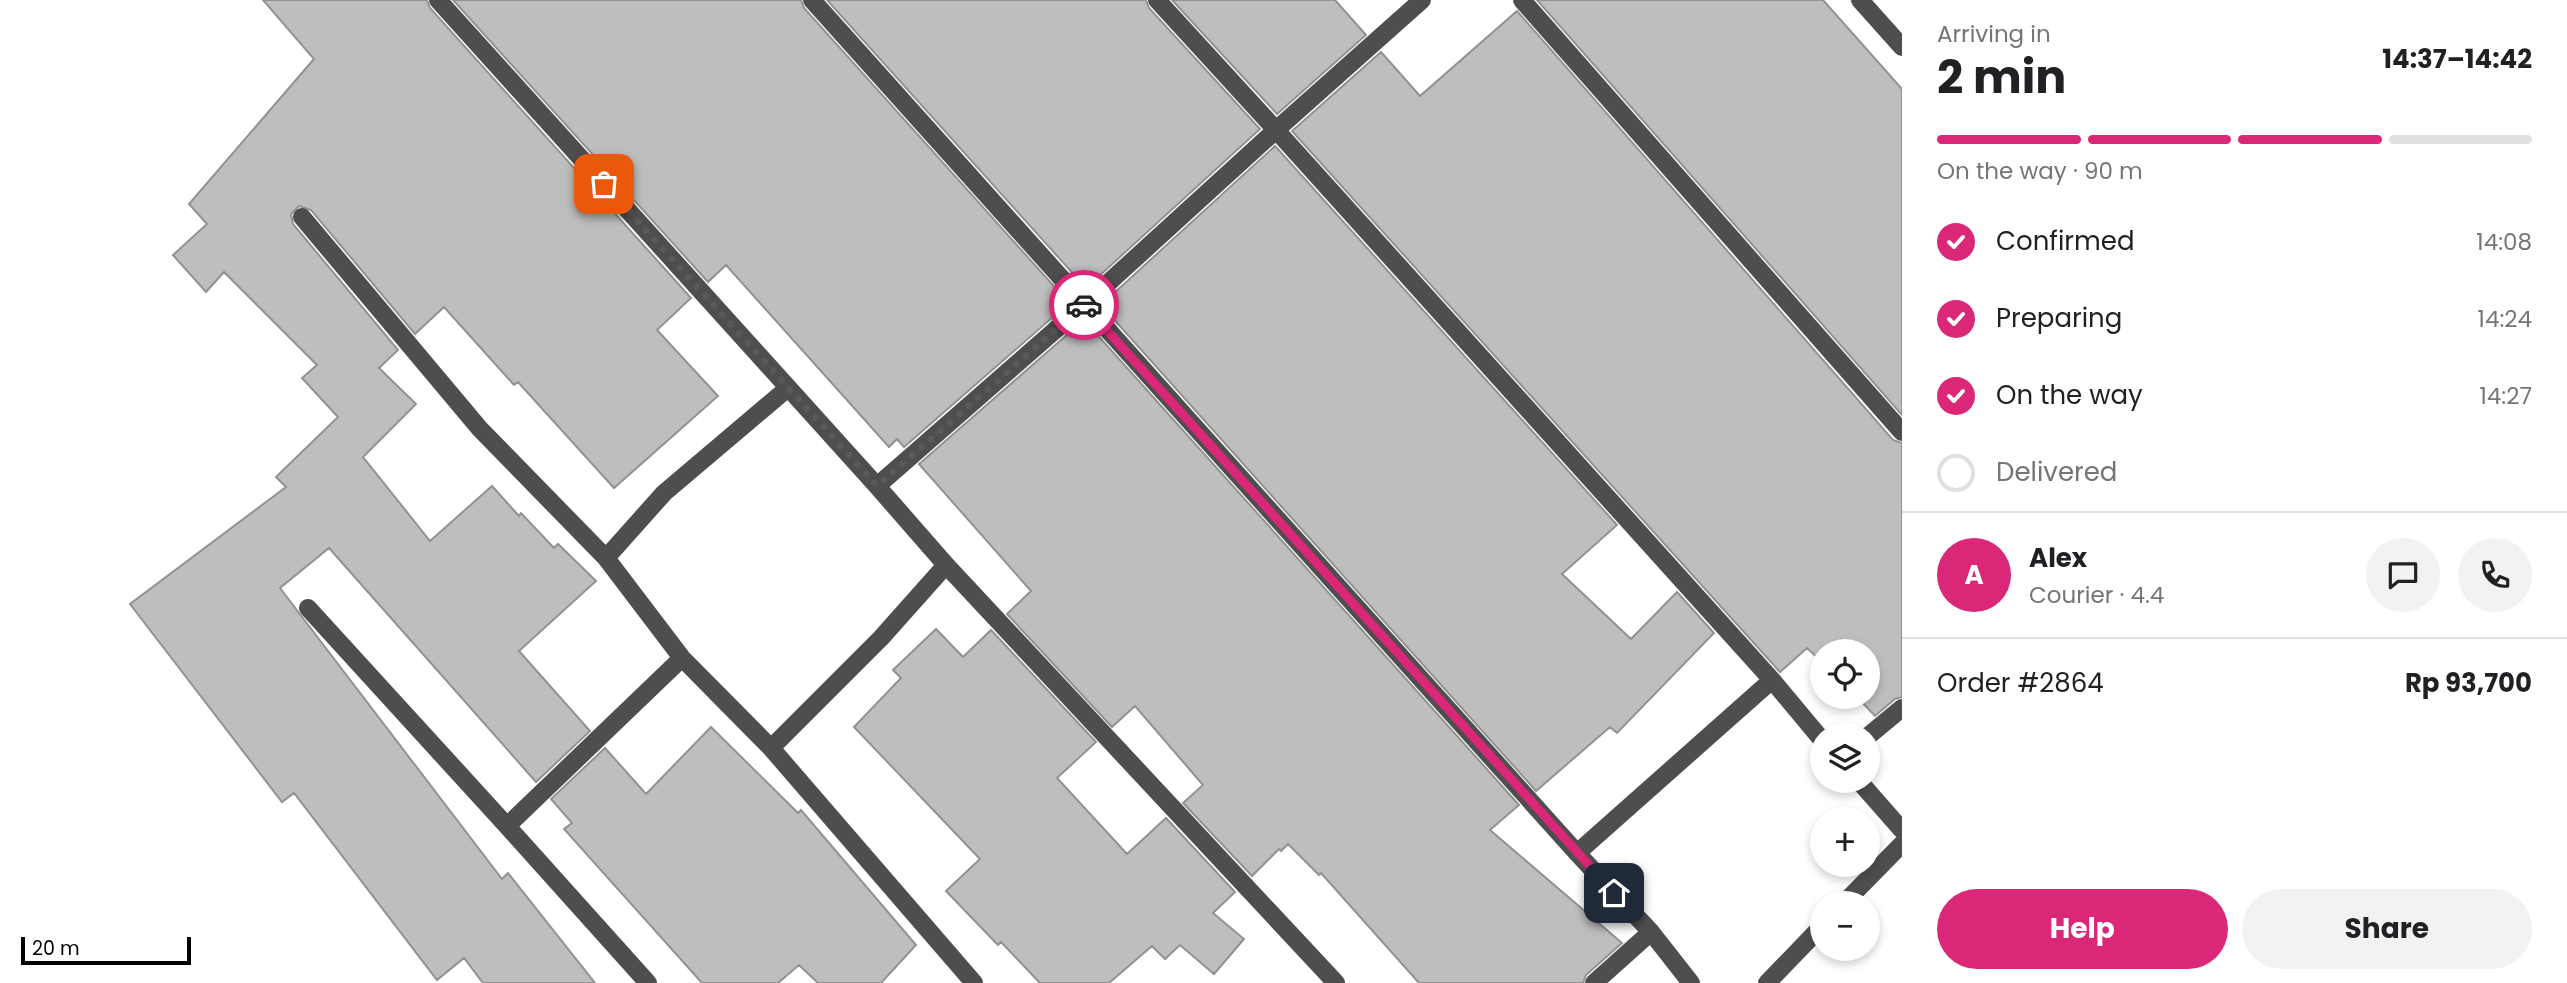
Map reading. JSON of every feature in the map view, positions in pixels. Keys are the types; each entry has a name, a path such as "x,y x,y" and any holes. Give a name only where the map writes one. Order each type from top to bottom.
{"street":[{"path":"438,0 946,565 1336,983"},
{"path":"812,0 1577,853 1651,932 1691,983"},
{"path":"1157,0 1772,680 1810,726"},
{"path":"877,486 1085,304 1422,0"},
{"path":"1522,0 1902,432"},
{"path":"1860,0 1902,47"},
{"path":"302,217 480,429 606,558 682,658 771,748 974,983"},
{"path":"606,558 664,493 788,388"},
{"path":"771,748 881,638 946,565"},
{"path":"308,608 648,983"},
{"path":"507,826 682,658"},
{"path":"1577,853 1772,680"},
{"path":"1880,726 1902,708"},
{"path":"1869,793 1902,830"},
{"path":"1856,891 1902,844"},
{"path":"1594,983 1651,932"},
{"path":"1767,983 1810,938"}],"building":[{"path":"263,0 427,0 430,8 691,298 657,330 718,396 614,488 518,382 514,385 444,307 415,334 311,210 299,206 291,214 293,224 398,350 379,368 416,404 363,457 430,541 492,486 519,516 521,513 554,548 558,544 596,581 519,651 590,731 536,782 329,548 280,588 502,879 508,873 595,983 483,983 464,958 437,980 294,793 282,802 130,604 286,487 276,477 338,417 302,378 317,365 224,272 206,292 173,255 207,224 189,204 314,59"},
{"path":"453,0 801,0 804,8 1069,303 904,447 897,439 889,447 726,265 708,282"},
{"path":"827,0 1146,0 1149,8 1260,129 1086,288"},
{"path":"1172,0 1335,0 1366,35 1277,114"},
{"path":"1537,0 1823,0 1902,89 1902,415"},
{"path":"1517,11 1893,440 1902,443 1902,697 1895,699 1875,716 1868,709 1880,709 1880,639 1810,639 1810,651 1807,648 1780,672 1292,131 1381,52 1420,96"},
{"path":"1275,146 1617,525 1562,574 1631,639 1677,592 1714,633 1617,733 1610,727 1536,791 1101,305"},
{"path":"1084,320 1519,805 1490,830 1622,943 1586,975 1583,983 1419,983 1321,873 1319,875 1288,844 1281,851 1279,849 1252,876 1183,803 1203,785 1135,706 1112,727 1007,614 1031,591 919,464"},
{"path":"936,629 963,657 991,630 1096,742 1057,778 1127,854 1166,818 1235,892 1213,913 1244,939 1214,974 1180,945 1165,959 1152,946 1109,983 1040,983 1001,942 998,945 946,891 980,859 854,727 901,678 893,670"},
{"path":"711,727 798,813 801,810 916,945 881,983 818,983 799,965 778,983 702,983 564,829 572,823 551,799 605,748 646,794"}],"way so far":[{"path":"604,184 877,486 1084,305"}],"route":[{"path":"1084,305 1614,893"}]}
